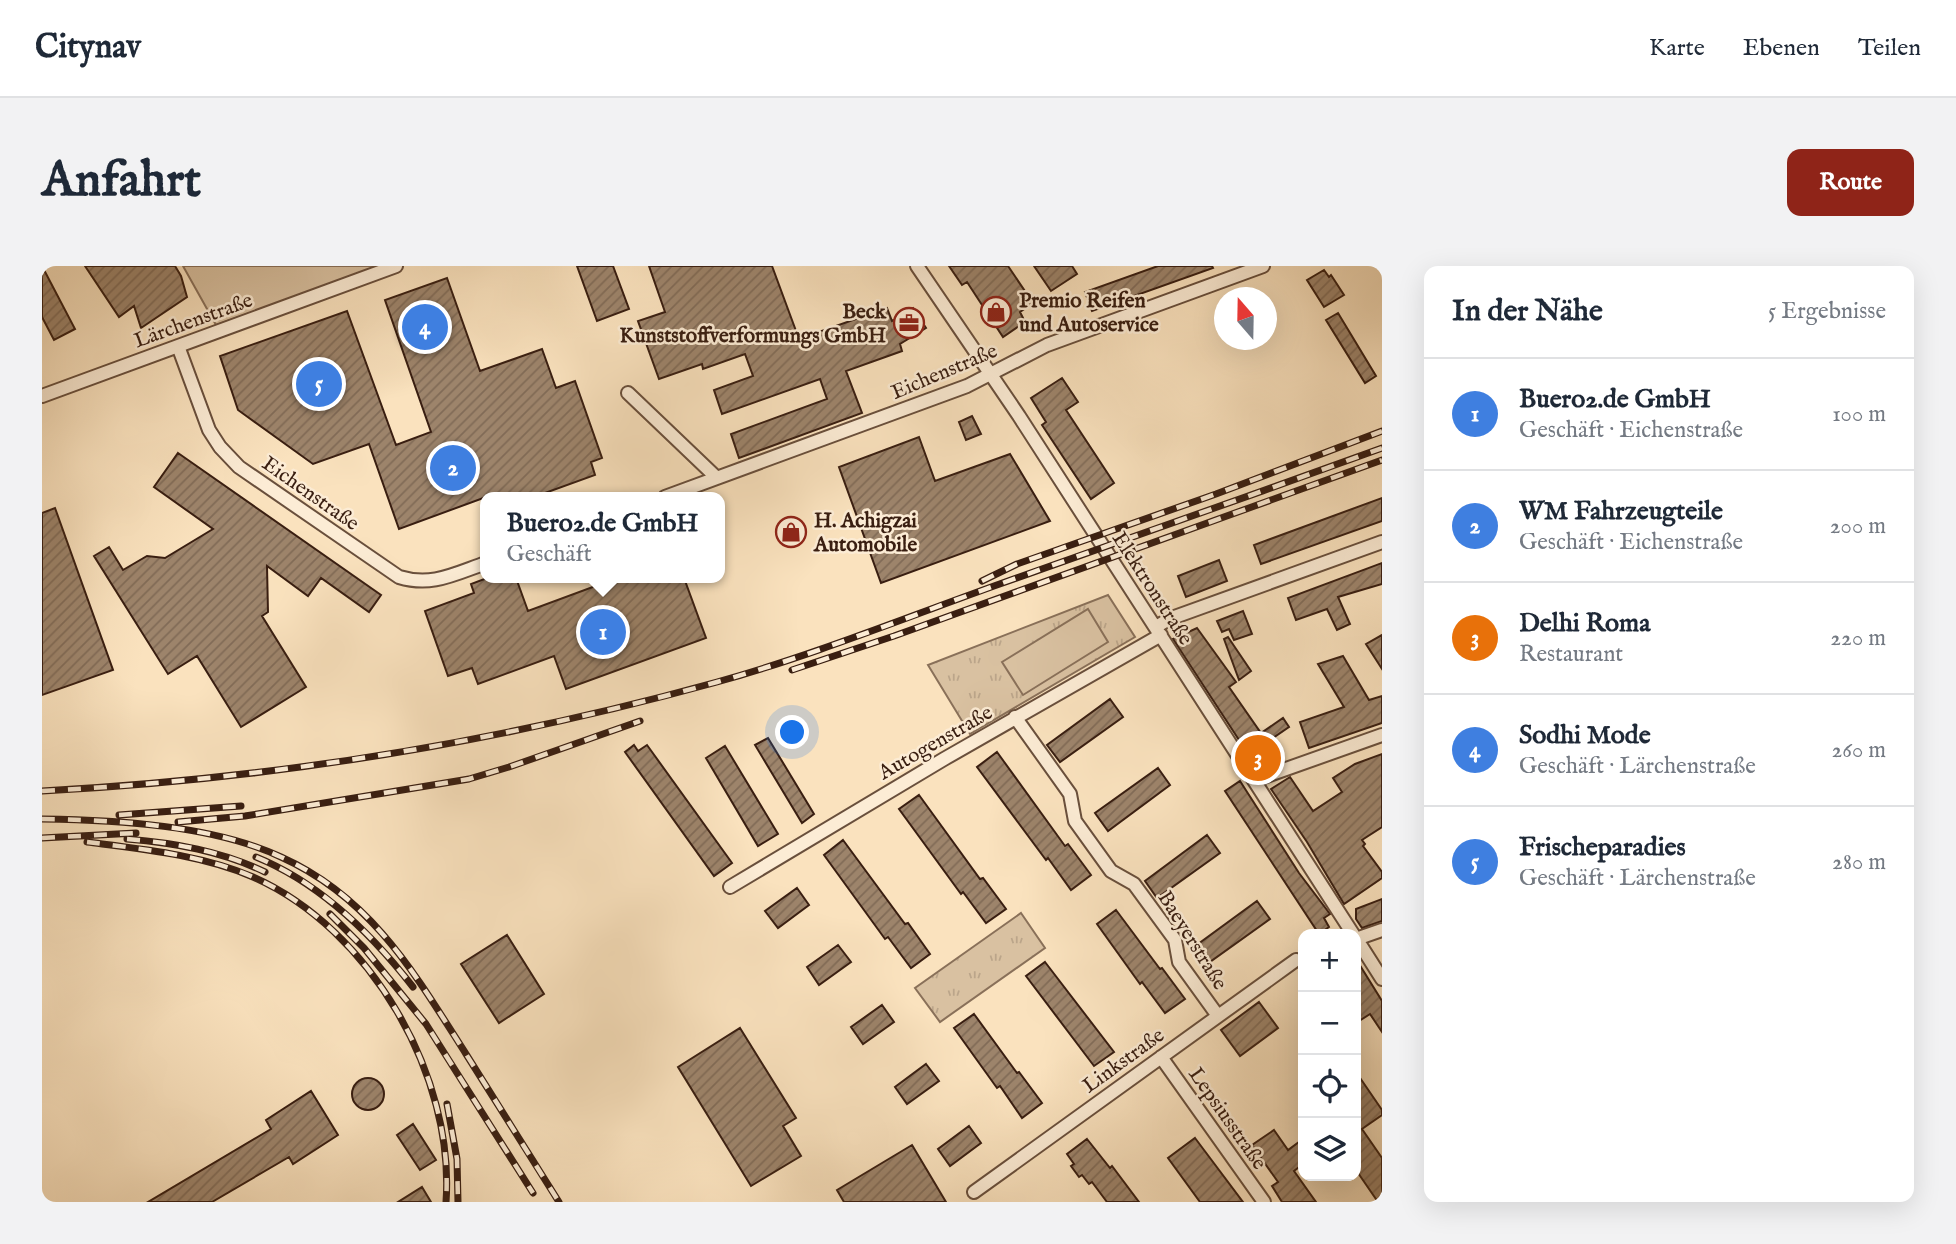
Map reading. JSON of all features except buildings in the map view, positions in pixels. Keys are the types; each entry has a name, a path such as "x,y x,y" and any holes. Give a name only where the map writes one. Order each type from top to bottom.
{"street":[{"name":"Lärchenstraße","path":"42,396 396,266"},
{"name":"Elektronstraße","path":"917,266 1158,631 1350,929"},
{"name":"Eichenstraße","path":"679,492 967,386 1047,345 1264,266"},
{"name":"Eichenstraße","path":"177,346 208,430 239,467 399,577 416,582 437,580 480,565"},
{"path":"628,393 717,478"},
{"name":"Autogenstraße","path":"730,887 1158,631 1169,619 1382,542"},
{"name":"Baeyerstraße","path":"1015,717 1069,794 1075,821 1111,871 1134,884 1159,917 1175,940 1179,962 1219,1016"},
{"path":"1255,780 1382,734"},
{"path":"1361,935 1382,930"},
{"name":"Elektronstraße","path":"1361,946 1382,979"},
{"name":"Linkstraße","path":"974,1192 1296,960"},
{"name":"Lepsiusstraße","path":"1161,1057 1264,1202"}],"green space":[{"path":"183,266 381,266 216,325"},
{"path":"1108,595 1135,637 970,734 928,665"},
{"path":"1088,609 1108,642 1023,695 1002,662"},
{"path":"1021,913 1045,948 940,1022 915,988"}],"railway":[{"path":"982,581 1017,564 1216,494 1382,431"},
{"path":"42,791 212,777 382,755 467,740 634,704 752,672 822,649 1382,448"},
{"path":"792,670 894,636 1382,460"},
{"path":"178,822 245,816 469,779 640,721"},
{"path":"119,815 241,806"},
{"path":"42,819 164,826 225,838 281,857 313,874 341,894 366,916 409,967 559,1202"},
{"path":"42,838 136,833"},
{"path":"127,839 198,849 265,872"},
{"path":"87,842 172,854 234,869 296,901 334,932 368,969 397,1012 420,1058 436,1105 445,1154 446,1202"},
{"path":"256,857 323,895 362,929 413,987"},
{"path":"330,914 364,948 426,1024 533,1193"},
{"path":"447,1104 457,1159 458,1202"}],"place":[{"name":"Premio Reifen und Autoservice","path":"996,312"},
{"name":"Beck Kunststoffverformungs GmbH","path":"909,323"},
{"name":"Sodhi Mode","path":"425,327"},
{"name":"Frischeparadies","path":"319,384"},
{"name":"WM Fahrzeugteile","path":"453,468"},
{"name":"H. Achigzai Automobile","path":"791,532"},
{"name":"Buero2.de GmbH","path":"603,632"},
{"name":"Delhi Roma","path":"1258,758"}]}
